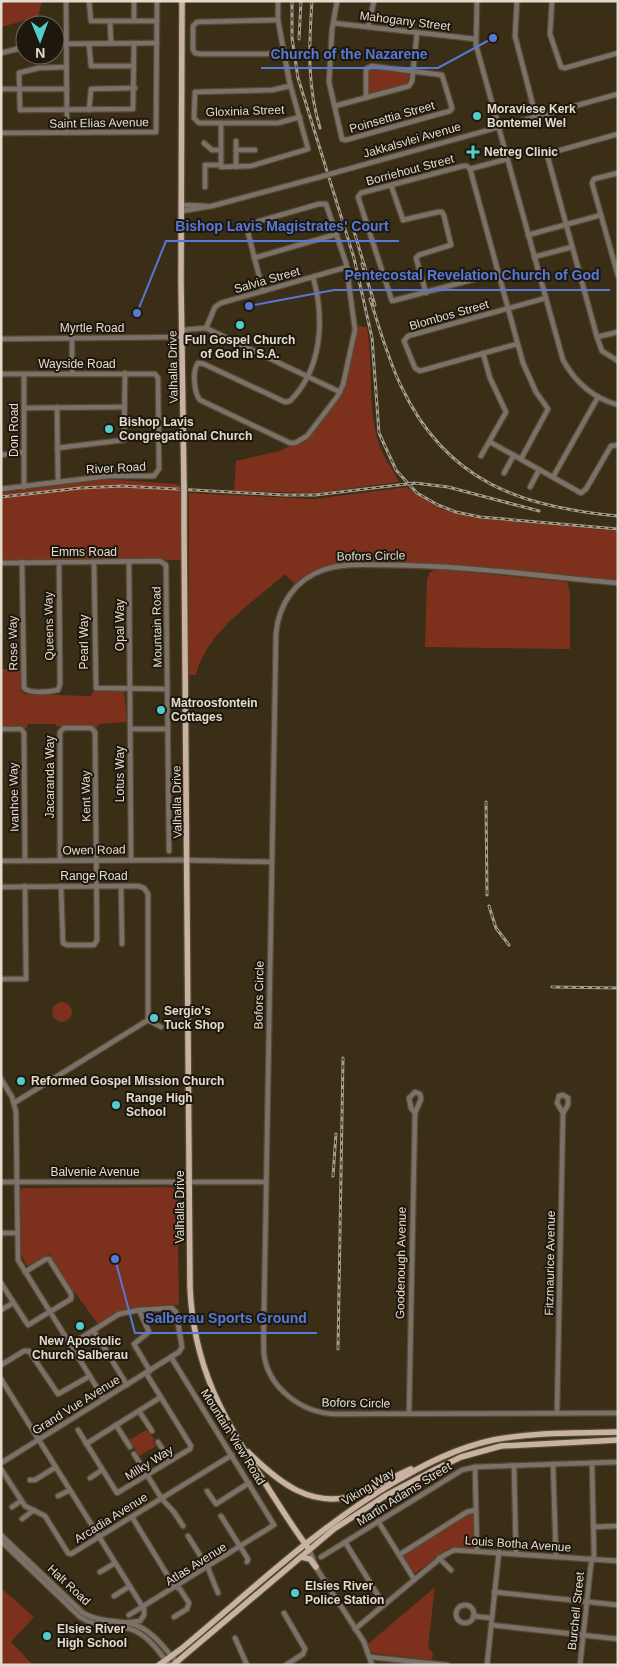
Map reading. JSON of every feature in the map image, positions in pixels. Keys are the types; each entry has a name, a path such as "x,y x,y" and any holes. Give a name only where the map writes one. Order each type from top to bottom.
{"main road":[{"name":"Valhalla Drive","path":"178,1 181,24"},
{"name":"Valhalla Drive","path":"182,1 182,337 190,1287 194,1330 207,1381 237,1438 309,1549"},
{"name":"Viking Way","path":"173,1662 304,1543 367,1498 433,1460 483,1442 521,1435 618,1432"},
{"path":"237,1438 263,1467 285,1485 299,1492 321,1498 354,1496 433,1460"},
{"name":"Viking Way","path":"173,1662 309,1549 361,1510 436,1468 461,1458 510,1445 618,1440"},
{"path":"301,1557 310,1559 316,1567"},
{"path":"159,1665 173,1662"}],"street":[{"path":"66,1 67,133"},
{"path":"89,1 90,21 157,20"},
{"path":"134,1 134,21"},
{"name":"Saint Elias Avenue","path":"1,133 156,132 157,1"},
{"path":"205,187 205,165 221,165 221,167 251,166 308,149 290,86 278,20 278,1"},
{"name":"Poinsettia Street","path":"337,1 333,23 329,82 341,137 346,140 452,110 442,75 413,71"},
{"path":"368,27 374,1"},
{"path":"477,1 475,40 559,347 568,369 585,388 598,397 618,405"},
{"path":"517,1 515,36 536,117"},
{"path":"552,1 550,34 561,67 565,68 618,53"},
{"path":"278,20 199,22 194,26 194,50 195,53 200,54 268,54 283,50"},
{"path":"110,21 111,44"},
{"name":"Mahogany Street","path":"333,23 475,40"},
{"path":"335,106 408,86 412,81 417,33"},
{"path":"66,66 38,68 20,72 18,75 18,108 21,110 134,109 134,43"},
{"path":"66,44 157,43"},
{"path":"89,44 91,66 134,66"},
{"path":"1,53 15,50"},
{"path":"366,98 368,66 413,71"},
{"name":"Gloxinia Street","path":"290,86 272,90 195,92 196,121 278,123 300,117"},
{"path":"89,110 91,89 135,88"},
{"path":"1,89 67,89"},
{"name":"Jakkalsvlei Avenue","path":"182,208 212,206 618,94"},
{"path":"221,123 221,165"},
{"path":"618,134 548,156 597,337 602,351 618,361"},
{"path":"236,140 236,167"},
{"path":"204,144 212,150 221,150"},
{"path":"236,150 254,150"},
{"name":"Borriehout Street","path":"498,273 395,302 390,299 358,200 361,194 391,185 463,166 467,166 470,169 507,159"},
{"path":"470,169 517,344 527,374 548,409 521,459"},
{"path":"618,173 594,179 592,183 618,276"},
{"path":"391,185 403,220 438,212 442,212 444,216 451,245 419,255 416,258 426,293"},
{"path":"263,291 246,228 247,224 319,204 326,204 347,268 356,324 340,392 308,434 294,443 200,400 196,393 196,368 198,363 204,364 287,402 292,399 309,377 321,322 313,277"},
{"path":"528,236 601,215"},
{"path":"254,258 337,234"},
{"path":"534,257 572,247"},
{"name":"Salvia Street","path":"206,328 218,305 347,268"},
{"name":"Blombos Street","path":"517,344 420,371 415,368 404,341 408,336 546,298"},
{"path":"182,330 206,328 340,392"},
{"path":"597,337 618,332"},
{"name":"Myrtle Road","path":"1,339 182,337"},
{"path":"72,338 72,374"},
{"path":"481,456 506,412 490,378 483,353"},
{"path":"58,448 122,441 125,436 125,373"},
{"name":"Wayside Road","path":"1,374 153,373"},
{"name":"River Road","path":"1,490 108,476 154,476 158,473 158,378 153,373"},
{"name":"Don Road","path":"24,374 24,487"},
{"path":"553,477 598,397"},
{"path":"57,407 58,482"},
{"path":"24,408 125,407"},
{"path":"490,442 583,492 611,446 618,445"},
{"path":"1,455 24,452"},
{"path":"504,473 514,455"},
{"path":"530,487 539,470"},
{"name":"Emms Road","path":"1,563 160,561 165,564"},
{"name":"Rose Way","path":"22,562 24,688 29,691 58,690"},
{"name":"Queens Way","path":"58,690 60,684 59,562"},
{"name":"Pearl Way","path":"94,562 95,685 99,689 130,689"},
{"name":"Opal Way","path":"129,562 130,689"},
{"name":"Mountain Road","path":"165,564 170,847"},
{"name":"Bofors Circle","path":"618,583 424,566 353,565 321,570 300,584 284,602 276,633 264,1354 273,1378 292,1400 316,1412 335,1414 618,1413"},
{"path":"130,689 168,690"},
{"name":"Lotus Way","path":"130,689 131,860"},
{"name":"Ivanhoe Way","path":"1,728 19,728 24,734 25,861"},
{"name":"Jacaranda Way","path":"60,860 60,732 64,728 91,728 95,732"},
{"path":"130,729 168,729"},
{"name":"Kent Way","path":"61,886 62,940 67,946 92,945 96,943 95,732"},
{"name":"Owen Road","path":"1,861 187,860 272,862"},
{"name":"Range Road","path":"1,886 142,886 148,894 148,1020"},
{"path":"1,979 26,979 25,886"},
{"path":"121,886 122,944"},
{"path":"14,1103 148,1020 161,1027"},
{"path":"2,1082 14,1103 18,1258 104,1399"},
{"name":"Goodenough Avenue","path":"409,1414 415,1113"},
{"name":"Fitzmaurice Avenue","path":"558,1413 563,1113"},
{"name":"Balvenie Avenue","path":"1,1182 266,1182"},
{"path":"1,1233 17,1233"},
{"path":"1,1283 28,1324 72,1297 51,1260 46,1259 25,1272"},
{"path":"1,1310 13,1302"},
{"path":"70,1344 117,1315 139,1310 172,1308 176,1311 182,1349 171,1357"},
{"name":"Milky Way","path":"78,1430 117,1493 148,1476 191,1446 161,1397 134,1344 149,1332 139,1310"},
{"path":"93,1330 109,1355"},
{"path":"1,1365 27,1351 58,1394 90,1376"},
{"name":"Grand Vue Avenue","path":"1,1463 171,1357"},
{"name":"Mountain View Road","path":"171,1357 273,1522 272,1528"},
{"path":"113,1362 127,1385"},
{"path":"1,1379 142,1607 145,1613 142,1619 138,1622 124,1623"},
{"path":"86,1444 161,1397"},
{"path":"139,1411 152,1431"},
{"path":"116,1425 130,1447"},
{"path":"158,1442 170,1461"},
{"path":"134,1454 162,1499 183,1526"},
{"name":"Arcadia Avenue","path":"1,1469 25,1507 45,1516 69,1554 72,1554 232,1455"},
{"name":"Martin Adams Street","path":"322,1549 323,1556 455,1474 475,1467 618,1462"},
{"name":"Burchell Street","path":"580,1665 586,1602 594,1555 592,1463"},
{"path":"553,1464 556,1557"},
{"path":"514,1466 516,1554"},
{"path":"30,1480 35,1480 56,1467"},
{"path":"475,1467 477,1551"},
{"path":"90,1478 102,1470"},
{"path":"207,1491 216,1504 249,1483"},
{"path":"58,1496 70,1490"},
{"path":"12,1506 21,1501"},
{"path":"22,1519 34,1510"},
{"path":"399,1555 467,1512 476,1510"},
{"path":"221,1516 248,1558 247,1562"},
{"path":"132,1517 189,1605 187,1609 174,1617"},
{"path":"378,1521 414,1579"},
{"path":"594,1527 618,1526"},
{"name":"Atlas Avenue","path":"129,1615 272,1528"},
{"name":"Halt Road","path":"1,1535 83,1613 100,1620 124,1623 148,1631 173,1662"},
{"path":"188,1536 208,1568 218,1593"},
{"name":"Halt Road","path":"1,1540 80,1617 94,1624 125,1627 138,1632 173,1662"},
{"path":"345,1542 384,1605"},
{"path":"309,1549 316,1567 356,1629 372,1665"},
{"name":"Louis Botha Avenue","path":"356,1629 439,1558 454,1550 618,1561"},
{"path":"487,1665 499,1552"},
{"path":"439,1558 451,1570"},
{"path":"100,1572 115,1563"},
{"path":"114,1596 130,1586"},
{"path":"494,1592 618,1605"},
{"path":"284,1613 306,1649 303,1654 286,1665"},
{"path":"473,1616 492,1618"},
{"path":"490,1625 618,1640"},
{"path":"235,1638 247,1665"},
{"path":"370,1657 410,1663 448,1665"}],"shaded area":[{"path":"1,1 42,1 38,15 15,15 15,23 1,27"},
{"path":"371,68 407,72 410,75 407,84 369,94 369,70"},
{"path":"358,326 367,327 373,419 376,434 381,449 399,482 317,493 234,491 236,461 279,451 308,438 341,395"},
{"path":"107,479 176,484 180,486 181,560 1,561 1,493"},
{"path":"407,487 441,509 475,518 618,531 618,581 418,563 344,563 320,568 295,584 285,574 220,632 201,659 196,675 189,675 189,493 314,499"},
{"path":"438,569 567,582 570,592 570,649 425,647 427,580 430,572"},
{"path":"1,669 21,669 21,690 24,694 91,696 94,690 124,691 127,722 99,724 96,728 56,726 56,724 28,724 27,728 1,727"},
{"path":"62,1002 69,1005 72,1012 69,1019 62,1022 55,1019 52,1012 55,1005"},
{"path":"172,1187 177,1192 179,1305 128,1310 98,1324 74,1291 72,1291 49,1254 30,1265 26,1265 21,1254 20,1191 23,1188"},
{"path":"146,1430 155,1439 153,1441 156,1446 139,1456 129,1440"},
{"path":"468,1513 474,1516 474,1548 448,1549 414,1574 403,1559 404,1554"},
{"path":"435,1587 428,1647 433,1654 432,1660 372,1653 368,1644"},
{"path":"1,1588 34,1617 11,1642 33,1665 22,1665 19,1663 17,1665 1,1665"}],"railway":[{"path":"292,1 292,38 298,78 354,258 372,338 379,433 396,470 417,493 438,505 456,512 480,517 618,529"},
{"path":"299,39 301,1"},
{"path":"312,1 311,81 320,128"},
{"path":"353,228 366,271"},
{"path":"362,264 375,305"},
{"path":"370,299 388,355 402,388 420,420 441,446 465,467 491,484 519,496 583,512 618,516"},
{"path":"1,497 80,488 122,486 315,495 415,483 448,487 539,511"},
{"path":"486,802 487,895"},
{"path":"489,906 496,928 509,945"},
{"path":"552,987 618,988"},
{"path":"338,1349 343,1058"},
{"path":"333,1176 336,1134"}],"place":[{"name":"Church of the Nazarene","path":"493,38"},
{"name":"Moraviese Kerk Bontemel Wel","path":"477,116"},
{"name":"Netreg Clinic","path":"473,152"},
{"name":"Pentecostal Revelation Church of God","path":"249,306"},
{"name":"Bishop Lavis Magistrates' Court","path":"137,313"},
{"name":"Full Gospel Church of God in S.A.","path":"240,325"},
{"name":"Bishop Lavis Congregational Church","path":"109,429"},
{"name":"Matroosfontein Cottages","path":"161,710"},
{"name":"Sergio's Tuck Shop","path":"154,1018"},
{"name":"Reformed Gospel Mission Church","path":"21,1081"},
{"name":"Range High School","path":"116,1105"},
{"name":"Salberau Sports Ground","path":"115,1259"},
{"name":"New Apostolic Church Salberau","path":"80,1326"},
{"name":"Elsies River Police Station","path":"295,1593"},
{"name":"Elsies River High School","path":"47,1636"}]}
